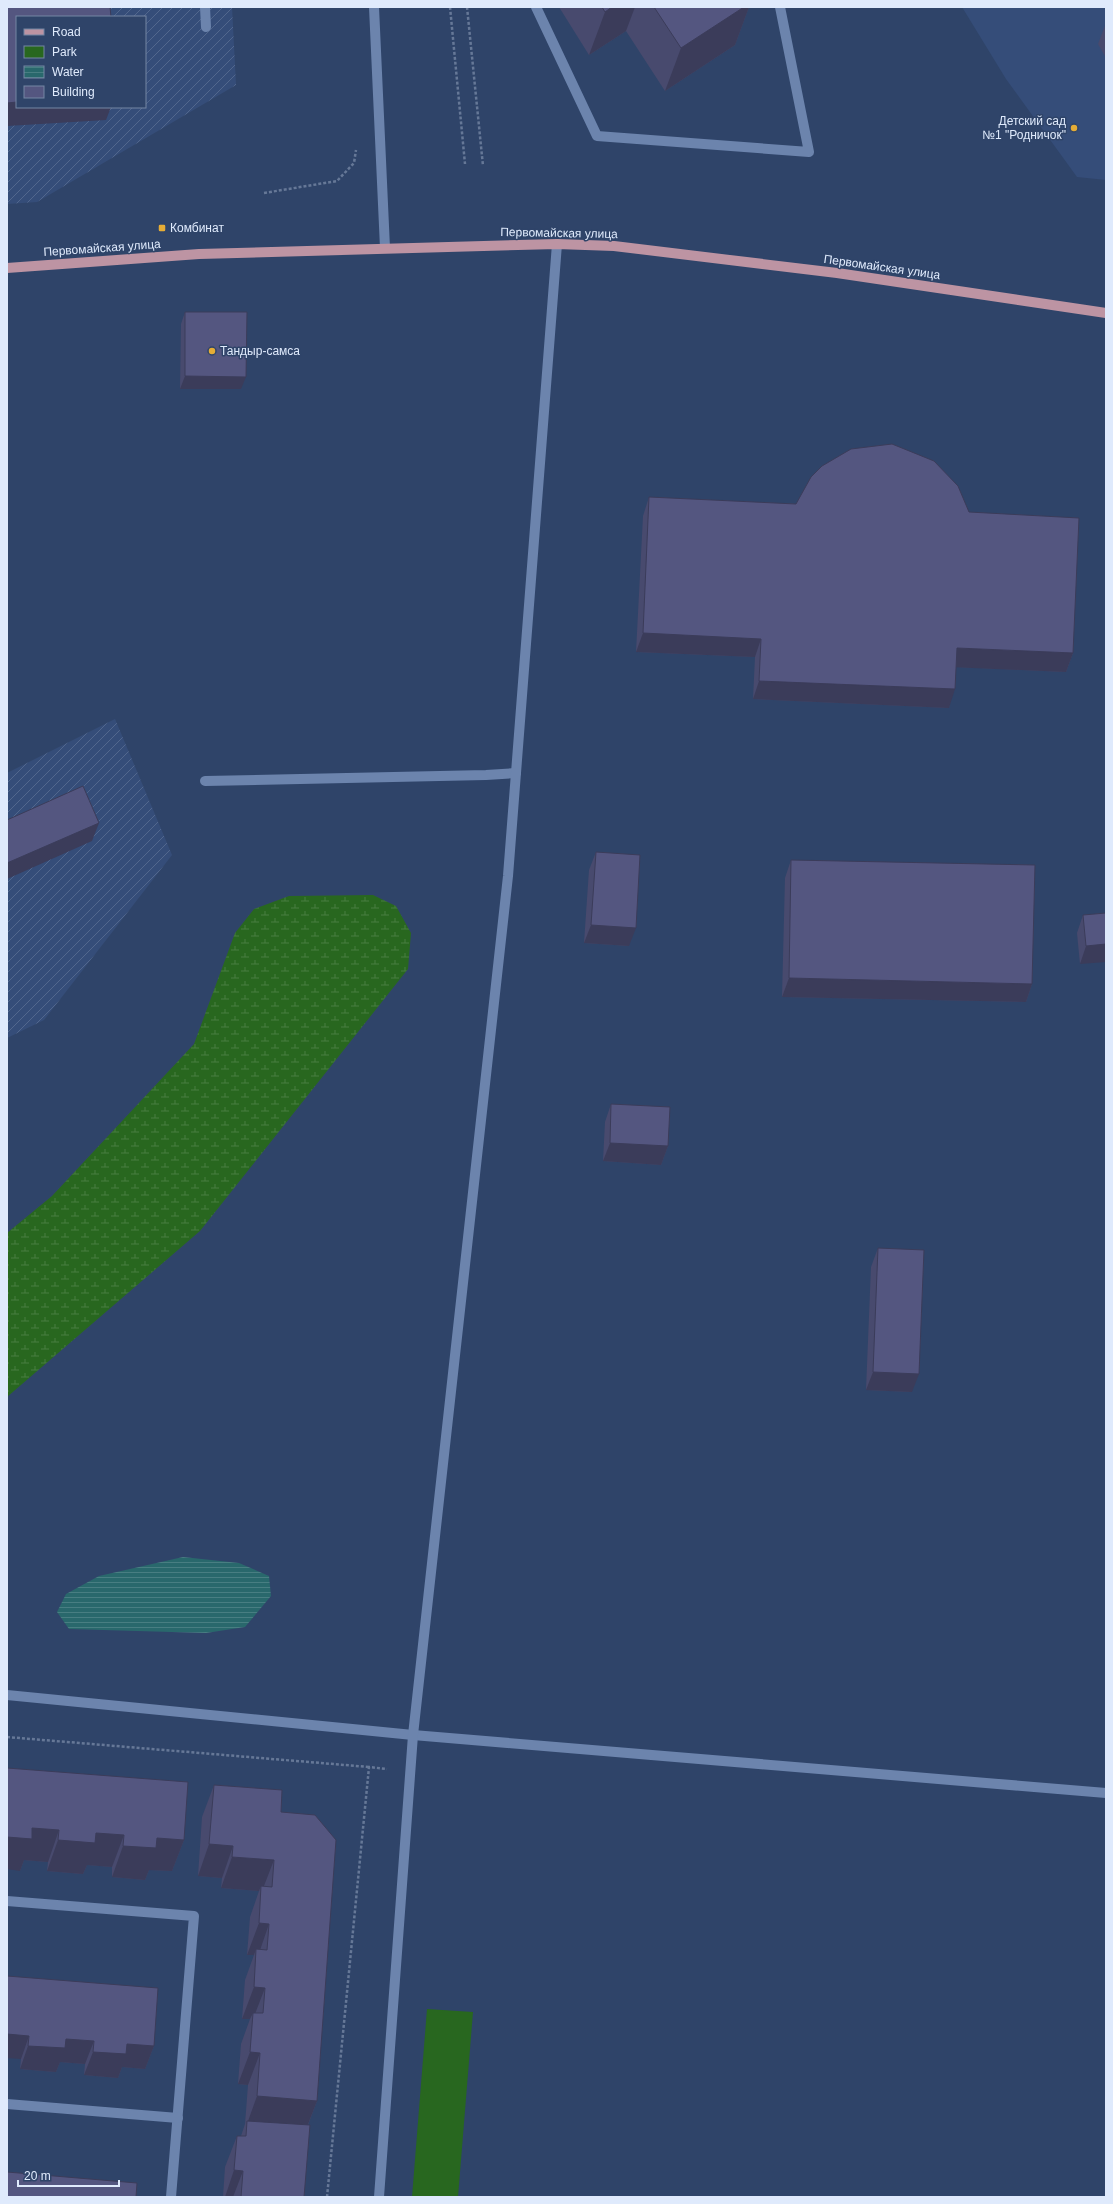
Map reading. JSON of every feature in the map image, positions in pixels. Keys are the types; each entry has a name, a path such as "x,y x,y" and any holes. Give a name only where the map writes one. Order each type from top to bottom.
{"main road":[{"name":"Первомайская улица","path":"7,268 200,254 557,244 614,246 829,272 1106,313"}],"street":[{"path":"204,7 206,27"},
{"path":"374,7 385,248"},
{"path":"536,7 597,136 809,152 780,7"},
{"path":"379,2197 413,1735 508,876 557,244"},
{"path":"205,781 486,775 516,773"},
{"path":"7,1695 413,1735 1106,1793"},
{"path":"7,1901 194,1916 171,2197"},
{"path":"7,2104 178,2118"}],"path":[{"path":"450,7 465,164"},
{"path":"467,7 483,166"},
{"path":"264,193 337,180 354,163 356,147"},
{"path":"7,1737 410,1771"},
{"path":"327,2197 369,1767"}],"shaded area":[{"path":"7,7 232,7 236,85 37,202 7,204"},
{"name":"Детский сад №1 \"Родничок\"","path":"962,7 1106,7 1106,180 1077,177 1006,79"},
{"path":"115,719 172,855 44,1020 7,1038 7,773"}],"green space":[{"path":"373,895 396,906 411,933 408,969 200,1231 7,1397 7,1233 52,1196 194,1044 235,933 254,909 289,896"},
{"path":"427,2009 473,2012 458,2197 412,2197"}],"water":[{"path":"183,1557 239,1563 269,1576 271,1596 245,1627 206,1633 69,1629 57,1612 66,1594 99,1576"}],"building":[{"path":"7,7 110,7 111,16 16,16 16,102 7,103"},
{"path":"602,7 612,7 605,12"},
{"path":"654,7 744,7 681,48"},
{"path":"185,312 247,312 246,377 185,376"},
{"path":"892,444 934,461 958,486 969,512 1079,518 1073,653 957,648 955,689 759,681 761,639 643,633 649,497 796,504 811,477 822,466 851,449"},
{"path":"83,786 99,823 7,863 7,820"},
{"path":"596,852 640,855 636,928 591,925"},
{"path":"791,860 1035,865 1032,984 789,978"},
{"path":"1106,913 1106,944 1086,946 1083,915"},
{"path":"611,1104 670,1107 668,1146 610,1143"},
{"path":"878,1248 924,1250 919,1374 873,1372"},
{"path":"7,1768 188,1782 184,1840 157,1838 156,1848 123,1846 124,1835 96,1833 95,1843 58,1840 59,1830 32,1828 32,1839 7,1837"},
{"path":"214,1785 282,1790 281,1812 315,1815 336,1840 317,2101 257,2096 260,2053 250,2052 253,2013 263,2013 265,1988 254,1987 256,1949 267,1950 269,1924 259,1923 261,1886 272,1887 274,1860 232,1857 233,1846 209,1844"},
{"path":"7,1976 158,1988 154,2046 127,2044 126,2054 93,2052 94,2041 66,2039 65,2048 28,2046 29,2036 7,2034"},
{"path":"247,2121 310,2125 304,2197 241,2197 243,2171 234,2170 237,2136 246,2136"},
{"path":"7,2172 137,2183 136,2197 7,2197"}],"place":[{"name":"Детский сад №1 \"Родничок\"","path":"1074,128"},
{"name":"Комбинат","path":"162,228"},
{"name":"Тандыр-самса","path":"212,351"}]}
